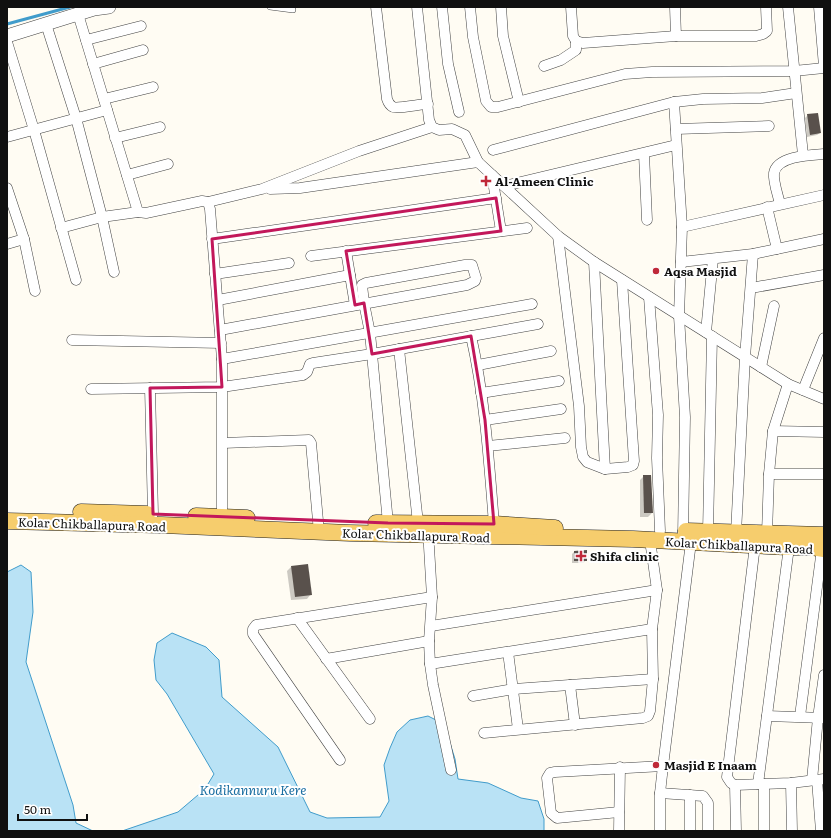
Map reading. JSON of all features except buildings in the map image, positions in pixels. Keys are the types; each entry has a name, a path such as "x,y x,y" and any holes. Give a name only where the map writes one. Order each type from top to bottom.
{"main road":[{"name":"Kolar Chikballapura Road","path":"7,511 222,517 319,526 388,523 425,527 494,524 686,538 755,545 812,547 823,544"},
{"name":"Kolar Chikballapura Road","path":"7,521 162,525 425,527 655,536"},
{"name":"Kolar Chikballapura Road","path":"686,538 708,532 767,534 823,544"}],"street":[{"path":"7,36 94,9 109,7"},
{"path":"376,7 387,99 389,104 393,107 399,107 428,104"},
{"path":"417,7 429,120 432,127"},
{"path":"442,7 448,64 459,112"},
{"path":"470,7 473,38 486,101 491,107 498,107 625,74 652,72 794,71 824,67 819,7"},
{"path":"501,7 503,36 518,102"},
{"path":"544,66 569,56 576,50 576,41 573,36 570,7"},
{"path":"675,7 676,36"},
{"path":"576,41 583,43 676,36 756,36 767,31 766,7"},
{"path":"788,7 803,155"},
{"path":"78,14 138,212"},
{"path":"46,24 76,118 102,217 114,272"},
{"path":"86,40 141,26"},
{"path":"7,42 34,130 76,280"},
{"path":"93,64 143,50"},
{"path":"104,99 153,87"},
{"path":"493,150 674,102 703,99 762,98 796,93"},
{"path":"660,831 660,793 686,538 685,417 679,316 682,227 674,102"},
{"path":"7,137 107,110"},
{"path":"676,129 768,126"},
{"path":"115,138 160,127"},
{"path":"61,228 102,217 146,212 202,201 208,202 262,189 358,150 432,127 439,130 452,129 465,135 478,162 558,236 594,262 788,384 824,399"},
{"path":"504,186 644,154 676,145"},
{"path":"644,154 647,220"},
{"path":"780,204 774,174 776,167 782,162 803,155 824,154"},
{"path":"262,189 300,188 478,162"},
{"path":"127,175 168,164"},
{"path":"492,175 501,231"},
{"path":"7,188 24,239 35,291"},
{"path":"682,227 824,195"},
{"path":"212,239 496,198"},
{"path":"208,202 218,300 222,359 222,517"},
{"path":"767,207 777,249"},
{"path":"312,256 527,228"},
{"path":"558,236 579,406 581,447 584,460 606,469 628,467 632,465 634,460 622,280"},
{"path":"7,244 24,239"},
{"path":"681,262 753,254 824,239"},
{"path":"346,251 350,275 370,333 388,523"},
{"path":"736,533 745,357 753,254"},
{"path":"708,532 709,334 713,259"},
{"path":"594,262 606,469"},
{"path":"215,274 289,263"},
{"path":"220,330 466,285 475,282 476,278 473,267 472,265 465,265 366,283 362,285 359,304"},
{"path":"218,300 350,275"},
{"path":"750,288 824,275"},
{"path":"484,733 643,718 648,716 650,711 653,679 652,629 657,590 655,536 658,415 649,297"},
{"path":"222,359 532,304"},
{"path":"761,367 774,306"},
{"path":"91,389 222,387 303,375 307,372 310,364 313,362 372,354 538,324"},
{"path":"471,336 478,365 485,420 494,524"},
{"path":"803,390 824,338"},
{"path":"72,340 221,343"},
{"path":"399,349 425,527 432,597 429,641 430,664 451,770"},
{"path":"478,365 550,351"},
{"path":"481,393 558,381"},
{"path":"767,534 773,431 788,384"},
{"path":"150,388 153,514"},
{"path":"485,420 561,410"},
{"path":"773,431 824,432"},
{"path":"488,446 565,438"},
{"path":"223,443 309,440 311,443 319,526"},
{"path":"770,474 824,474"},
{"path":"800,716 823,544"},
{"path":"755,545 727,777 731,783 735,785 818,780"},
{"path":"764,831 761,784 767,716 789,547"},
{"path":"431,626 657,590"},
{"path":"340,760 253,634 253,629 256,625 432,597"},
{"path":"297,618 370,719"},
{"path":"430,664 652,629"},
{"path":"326,659 429,641"},
{"path":"508,652 518,729"},
{"path":"822,831 818,780 824,675"},
{"path":"473,696 514,690 653,679"},
{"path":"570,685 575,725"},
{"path":"767,716 800,716 821,718"},
{"path":"619,812 557,818 551,813 547,778 550,773 555,772 620,767 663,766"},
{"path":"619,831 620,767"},
{"path":"791,782 792,831"},
{"path":"735,785 736,831"},
{"path":"660,793 703,796 708,803 708,831"},
{"path":"690,795 690,831"}],"lane":[{"path":"270,7 293,10"}],"highlighted area":[{"path":"496,198 501,231 346,251 355,305 364,303 372,354 471,336 485,420 494,524 388,523 153,514 150,388 222,387 212,239"}],"water":[{"path":"21,565 31,572 33,612 26,662 73,805 76,823 93,831 7,831 7,572"},
{"name":"Kodikannuru Kere","path":"172,633 206,647 219,660 222,697 278,747 310,812 327,818 380,817 389,801 384,765 397,732 410,720 428,716 444,724 455,759 458,779 488,783 521,798 538,801 544,819 544,831 122,831 178,812 205,789 214,774 167,694 156,680 154,660 157,643"}],"waterway":[{"path":"7,24 70,7"}],"place":[{"name":"Al-Ameen Clinic","path":"486,181"},
{"name":"Aqsa Masjid","path":"656,271"},
{"name":"Shifa clinic","path":"581,556"},
{"name":"Masjid E Inaam","path":"656,765"}]}
